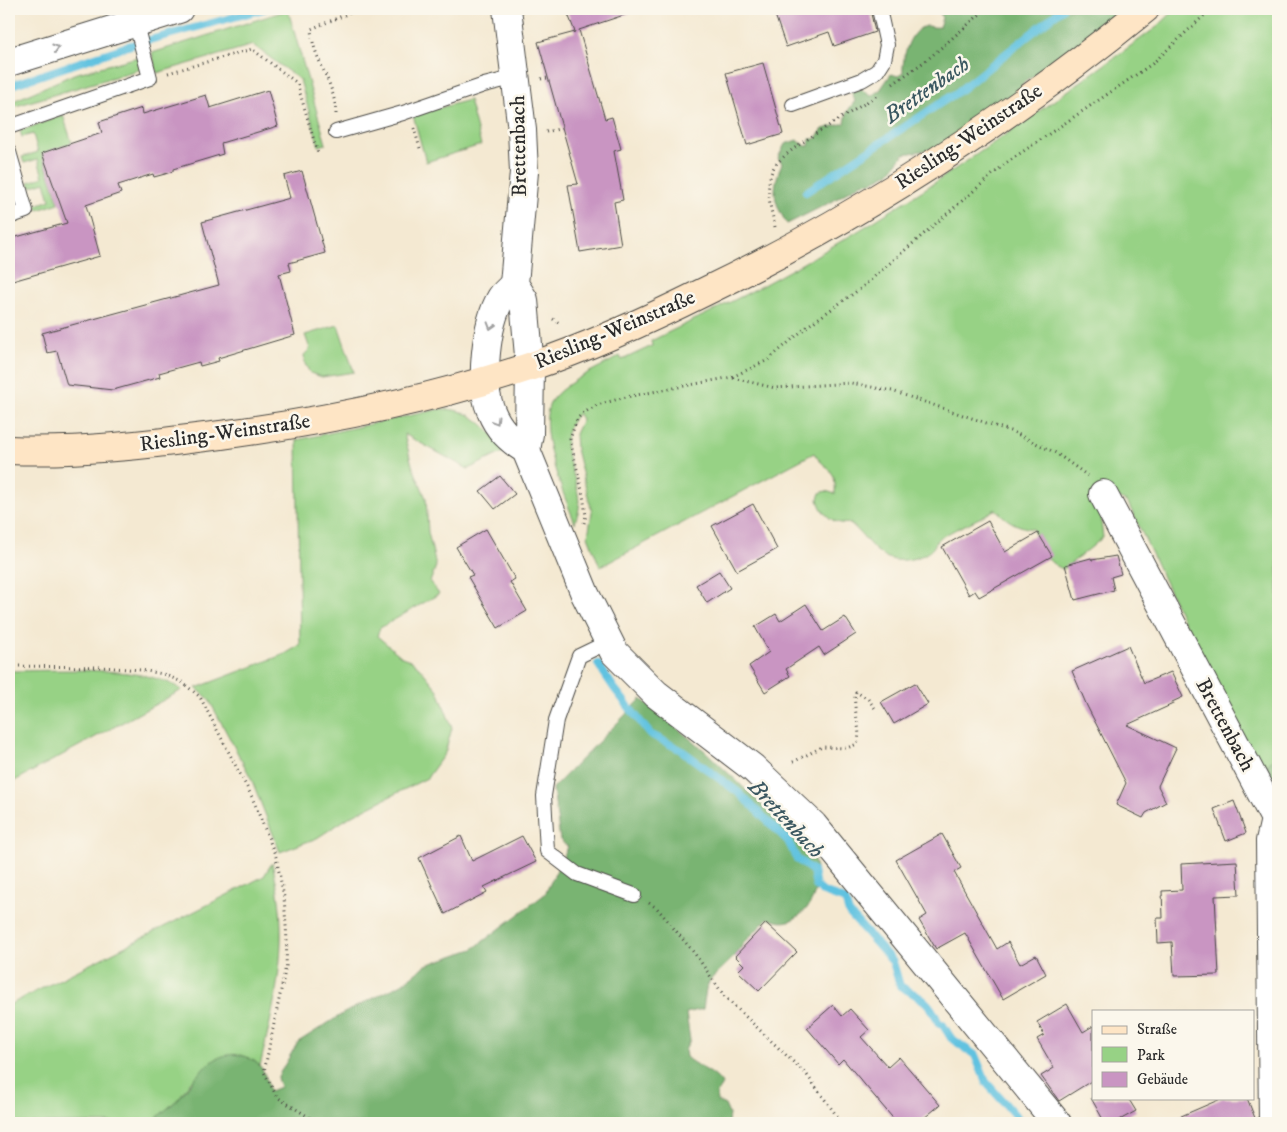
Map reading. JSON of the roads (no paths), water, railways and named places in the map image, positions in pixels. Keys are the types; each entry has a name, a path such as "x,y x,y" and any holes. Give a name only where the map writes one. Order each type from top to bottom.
{"main road":[{"name":"Riesling-Weinstraße","path":"9,450 69,450 131,445 302,424 380,407 530,367 635,326 792,249 926,168 1014,111 1145,9"}],"street":[{"path":"9,62 137,28 179,9"},
{"name":"Brettenbach","path":"507,9 522,130 524,172 514,284"},
{"path":"526,450 529,434 530,367 524,300 514,284 501,299 486,344 485,380 489,406 494,418 506,436 526,450 585,594 614,652 656,694 753,768 813,825 1057,1123"},
{"name":"Brettenbach","path":"1103,494 1274,818 1270,841 1273,1123"}],"lane":[{"path":"793,105 862,80 877,71 884,60 887,45 879,9"},
{"path":"9,127 150,78 137,28"},
{"path":"336,132 403,113 484,85 516,77"},
{"path":"9,152 26,211 9,217"},
{"path":"608,642 579,656 556,720 544,796 547,851 577,874 634,894"}],"waterway":[{"path":"9,86 131,45 264,9"},
{"name":"Brettenbach","path":"806,192 959,91 1062,9"},
{"name":"Brettenbach","path":"598,664 650,734 681,750 739,793 788,841 797,859 813,871 816,886 823,892 845,900 849,913 893,962 900,986 918,996 927,1004 951,1038 975,1055 986,1082 1022,1123"}]}
